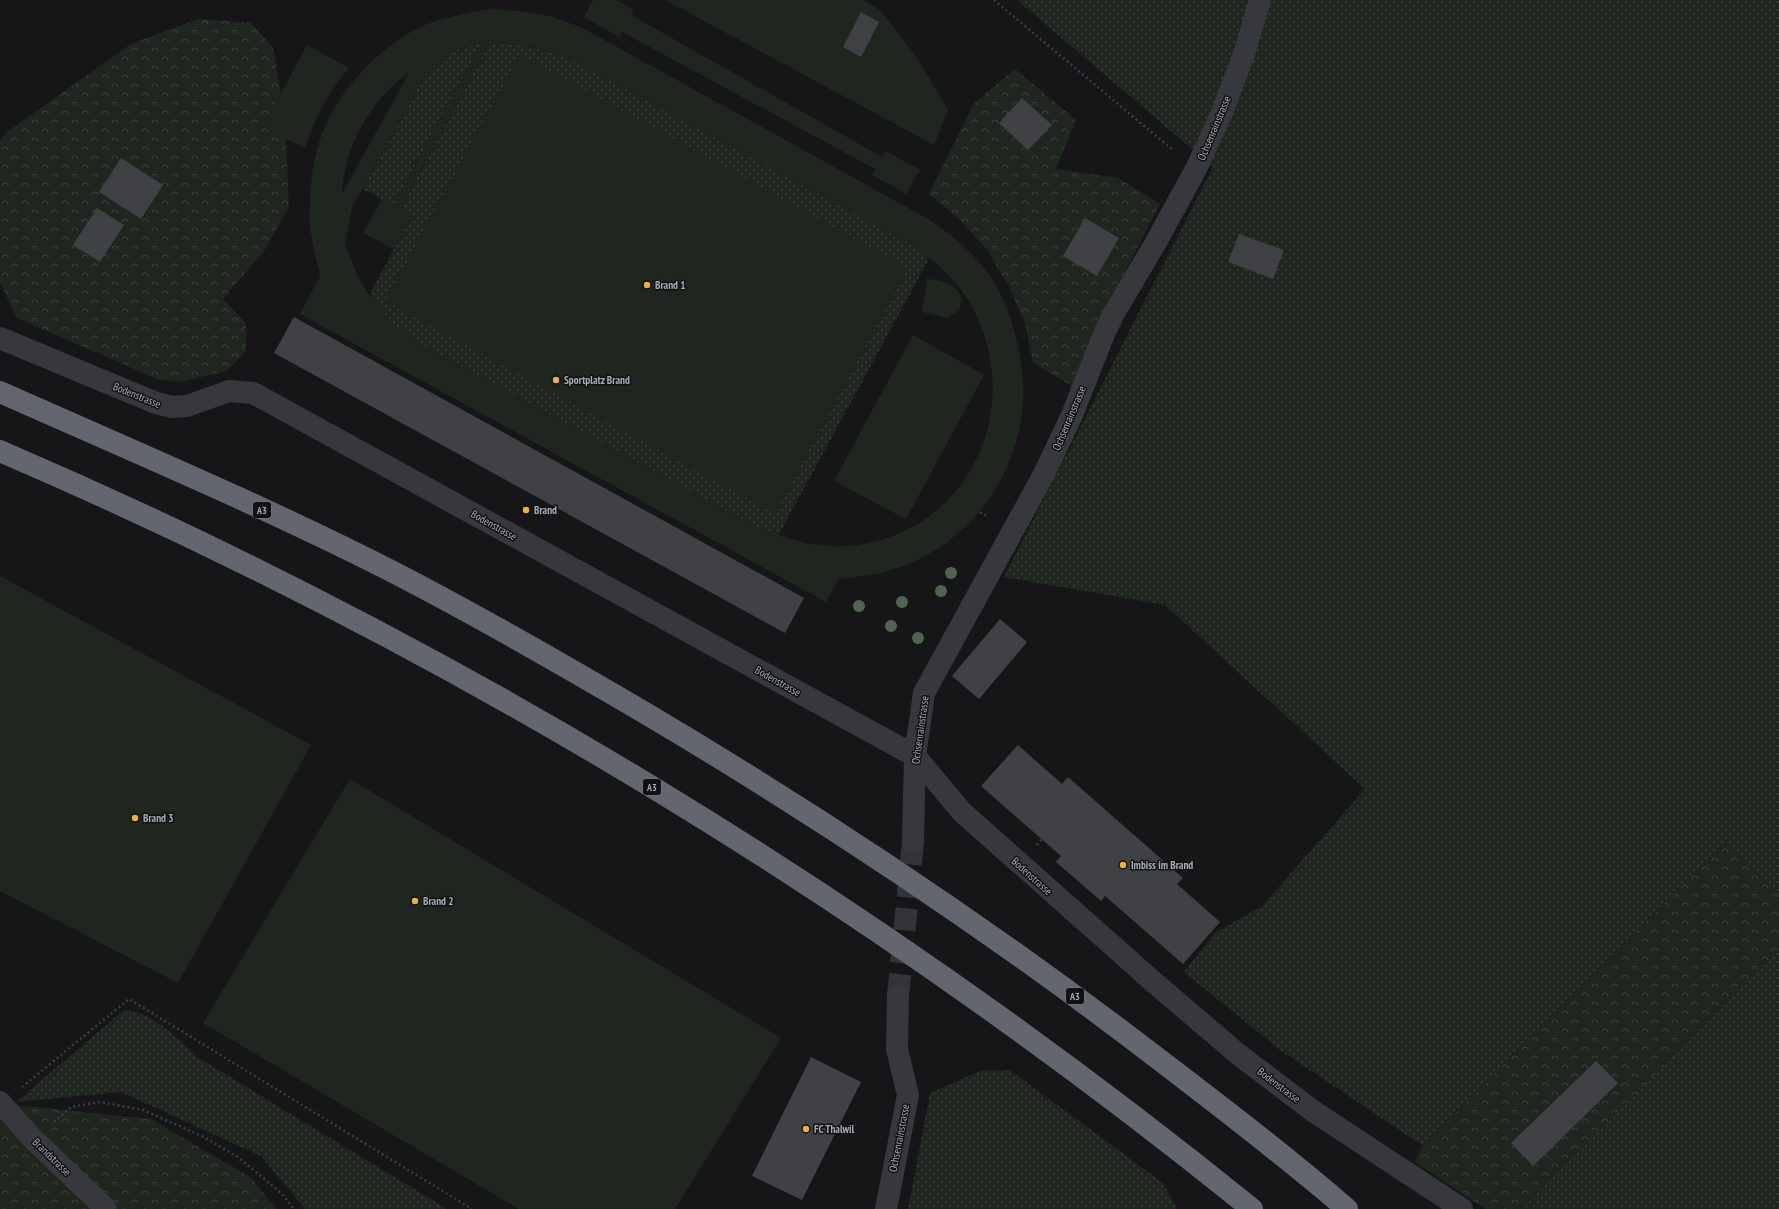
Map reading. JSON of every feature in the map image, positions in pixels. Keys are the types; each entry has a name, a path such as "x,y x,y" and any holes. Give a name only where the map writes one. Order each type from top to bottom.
{"highway":[{"name":"A3","path":"0,392 201,481 396,574 543,653 725,760 887,864 1021,957 1212,1099 1347,1209"},
{"name":"A3","path":"0,451 112,500 328,605 472,682 607,759 745,844 949,980 1077,1073 1177,1149 1252,1209"}],"street":[{"name":"Ochsenrainstrasse","path":"913,842 915,756 924,694 1044,474 1072,415 1113,315 1156,242 1196,169 1221,115 1244,54 1260,0"},
{"name":"Bodenstrasse","path":"0,338 156,403 172,407 187,406 229,391 253,393 915,756 962,812 1151,980 1238,1054 1313,1111 1462,1209"},
{"name":"Ochsenrainstrasse","path":"886,1209 908,1095 897,1049 898,996"},
{"name":"Brandstrasse","path":"1,1103 33,1139 106,1209"}],"path":[{"path":"994,0 1196,169"},
{"path":"1,1103 129,999 472,1209"},
{"path":"33,1139 72,1107 100,1102 143,1110 202,1136 238,1157 281,1193 294,1209"}],"green space":[{"path":"593,0 616,0 634,10 631,15 882,157 886,151 920,170 906,194 872,175 875,169 622,32 619,37 584,17"},
{"path":"665,0 864,0 881,11 918,59 948,110 934,145"},
{"path":"1017,0 1779,0 1779,1209 1486,1209 1415,1162 1423,1146 1280,1050 1184,972 1215,933 1262,906 1365,789 1165,605 1004,577 1213,167"},
{"path":"489,9 520,11 550,16 583,28 930,220 953,237 972,254 991,277 1008,310 1018,346 1022,370 1023,405 1017,440 1004,474 992,495 978,514 961,531 943,545 922,558 900,567 877,574 838,579 826,602 300,314 320,276 309,220 311,188 313,169 320,140 335,107 355,79 368,65 395,42 410,32 433,22","holes":["490,42 511,43 531,47 570,59 912,245 945,272 959,287 971,305 984,334 991,363 993,393 989,422 980,450 967,477 948,500 924,520 903,532 868,543 832,546 803,542 785,537 757,527 417,342 396,326 369,295 358,277 345,243 352,208 426,74 450,53 464,47 481,43 394,205 382,199 363,233 394,249 412,216 400,209","409,73 343,192 342,193 348,158 354,141 362,126 371,110 382,97"]},
{"path":"198,19 251,23 273,48 281,93 263,127 286,138 289,207 264,251 223,299 246,323 246,351 227,371 179,382 157,379 17,318 0,283 0,140 7,132 131,44"},
{"name":"Brand 1","path":"490,42 531,47 570,59 912,245 930,257 778,536 757,527 417,342 396,326 369,295 412,216 400,210"},
{"path":"481,43 393,206 363,189 426,74 439,61 450,53 464,47"},
{"path":"307,45 349,68 323,106 305,148 263,127"},
{"name":"Brand 1","path":"520,54 908,268 775,514 385,301"},
{"path":"1015,69 1076,120 1056,169 1118,178 1160,204 1112,297 1072,386 1033,363 1025,323 1008,285 988,251 959,219 929,194 974,103"},
{"path":"927,279 952,285 962,298 960,310 948,318 922,312"},
{"path":"913,335 984,375 906,519 834,481"},
{"name":"Brand 3","path":"0,576 311,745 178,983 0,891"},
{"name":"Brand 2","path":"350,779 781,1038 675,1209 519,1209 203,1023"},
{"path":"1725,843 1779,895 1779,950 1523,1209 1486,1209 1415,1162 1423,1146"},
{"path":"124,1010 134,1011 154,1020 182,1042 197,1057 447,1209 305,1209 261,1156 121,1092 16,1102"},
{"path":"1010,1070 1163,1183 1177,1209 908,1209 930,1093 980,1071"},
{"path":"0,1099 4,1104 151,1119 250,1177 277,1209 0,1209"}],"building":[{"path":"861,12 879,22 861,57 843,47"},
{"path":"1022,98 1052,125 1028,150 999,123"},
{"path":"121,158 163,185 141,219 99,192"},
{"path":"97,208 124,225 100,262 73,245"},
{"path":"1085,218 1119,238 1097,276 1063,256"},
{"path":"1239,234 1284,250 1273,279 1228,262"},
{"path":"294,317 804,598 785,633 274,353"},
{"path":"1000,619 1027,642 979,699 952,676"},
{"path":"1018,745 1062,784 1068,777 1183,878 1177,884 1220,922 1183,964 1105,896 1101,901 1056,862 1061,856 981,786"},
{"name":"FC Thalwil","path":"811,1057 861,1082 802,1200 752,1176"},
{"path":"1596,1061 1618,1083 1533,1166 1511,1143"}],"tunnel":[{"path":"898,996 913,842"}],"place":[{"name":"Brand 1","path":"647,285"},
{"name":"Sportplatz Brand","path":"556,380"},
{"name":"Brand","path":"526,510"},
{"name":"Brand 3","path":"135,818"},
{"name":"Imbiss im Brand","path":"1123,865"},
{"name":"Brand 2","path":"415,901"},
{"name":"FC Thalwil","path":"806,1129"}]}
